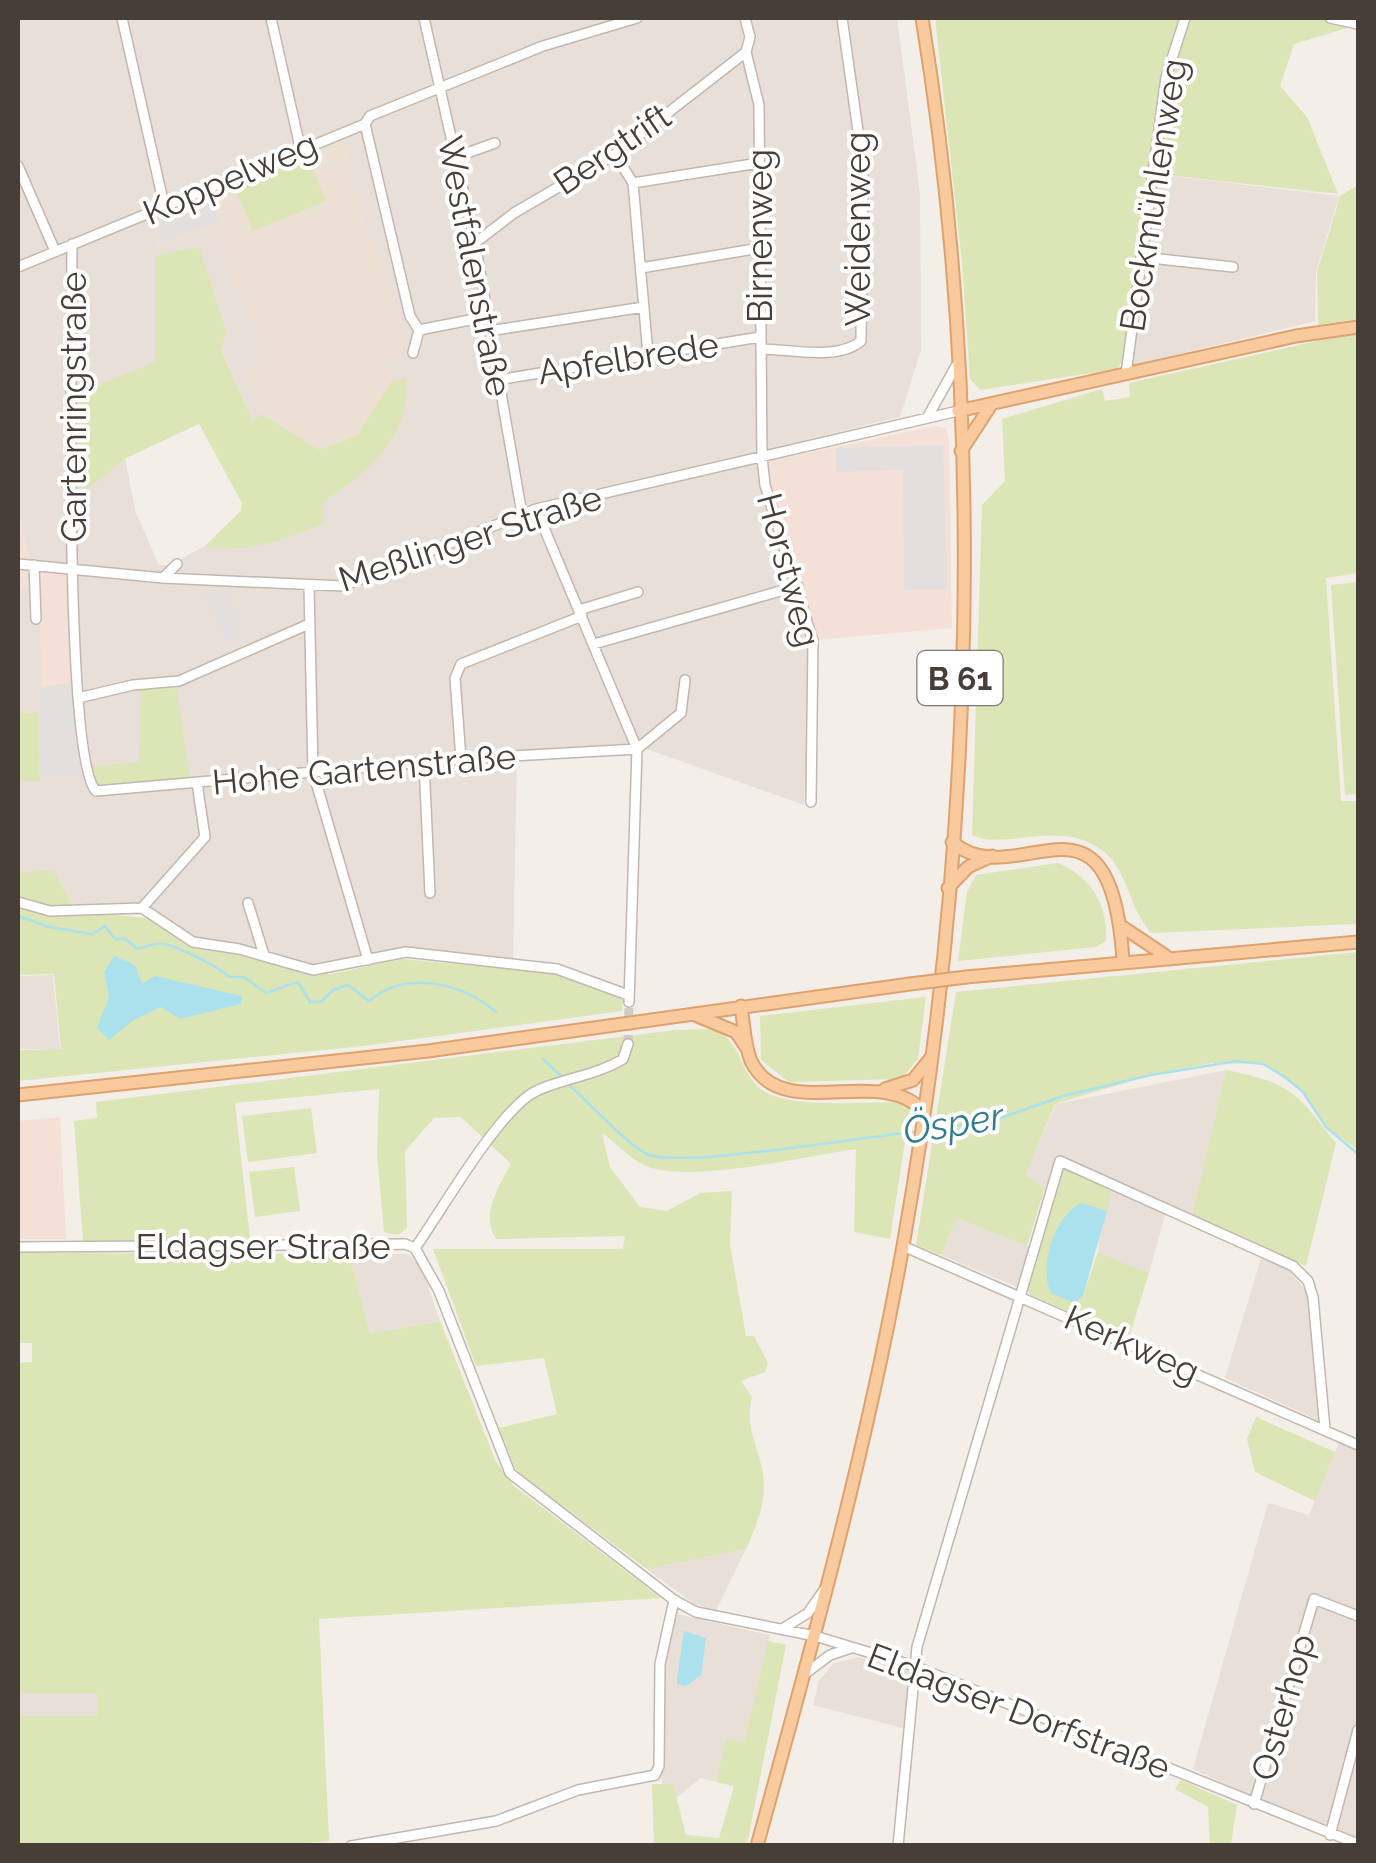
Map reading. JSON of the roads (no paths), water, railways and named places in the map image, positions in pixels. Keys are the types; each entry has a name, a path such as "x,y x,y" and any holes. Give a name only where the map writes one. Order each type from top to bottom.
{"main road":[{"name":"B 61","path":"757,1846 828,1585 904,1246 931,1057 948,888 960,668 962,451 944,196 922,18"},
{"path":"958,411 1296,336 1358,328"},
{"path":"962,451 991,404"},
{"path":"952,842 971,853 1048,850 1085,856 1112,886 1121,926 1123,960"},
{"path":"948,888 968,867 993,855"},
{"path":"1121,926 1166,956"},
{"path":"18,1095 428,1051 966,977 1166,956 1358,942"},
{"path":"741,1006 747,1048"},
{"path":"691,1013 736,1032 757,1070 783,1088 871,1091 908,1099 923,1115"},
{"path":"871,1091 914,1080 931,1057"}],"street":[{"path":"122,18 164,205"},
{"path":"271,18 300,147"},
{"name":"Westfalenstraße","path":"424,18 475,243 522,514"},
{"name":"Koppelweg","path":"18,266 300,147 365,124 370,116 438,85 637,18"},
{"name":"Birnenweg","path":"745,18 750,37 746,52 758,105 762,457"},
{"name":"Weidenweg","path":"761,349 836,351 852,348 861,341 862,166 842,18"},
{"name":"Bockmühlenweg","path":"1126,374 1166,77 1184,18"},
{"path":"1330,18 1358,24"},
{"name":"Bergtrift","path":"475,243 514,213 615,154 746,52"},
{"path":"365,124 410,316 419,330 413,353"},
{"path":"456,157 496,144"},
{"path":"615,154 634,183 648,355"},
{"path":"634,183 759,163"},
{"name":"Gartenringstraße","path":"18,166 55,251"},
{"name":"Gartenringstraße","path":"72,244 73,570 78,698 85,775 92,788"},
{"path":"641,268 760,248"},
{"path":"1141,257 1233,267"},
{"path":"489,330 644,306"},
{"path":"419,330 486,317"},
{"name":"Apfelbrede","path":"497,380 760,336"},
{"path":"928,418 956,366"},
{"name":"Meßlinger Straße","path":"18,564 309,588 343,586 536,509 958,411"},
{"name":"Horstweg","path":"762,457 766,485 814,652 812,802"},
{"path":"18,902 50,912 142,908 193,942 264,955 313,970 406,952 557,968 628,999 637,749 536,509"},
{"path":"163,578 176,564"},
{"path":"34,565 36,619"},
{"path":"594,644 798,586"},
{"path":"309,588 313,772 368,960"},
{"path":"462,759 455,678 461,664 638,592"},
{"path":"78,698 133,685 178,681 309,624"},
{"path":"637,749 681,714 685,680"},
{"name":"Hohe Gartenstraße","path":"92,788 637,749"},
{"path":"424,763 430,893"},
{"path":"142,908 205,837 197,782"},
{"path":"248,903 264,955"},
{"path":"415,1248 502,1124 529,1095 574,1082 623,1059 628,1044"},
{"path":"898,1846 914,1666 1060,1161 1268,1254 1292,1266 1308,1281 1313,1297 1325,1429"},
{"name":"Eldagser Straße","path":"18,1246 415,1248 439,1290 510,1473 674,1600"},
{"name":"Kerkweg","path":"904,1246 1358,1445"},
{"path":"779,1630 808,1612 828,1585"},
{"name":"Osterhop","path":"1254,1804 1314,1599 1358,1616"},
{"path":"351,1846 496,1821 578,1790 654,1775 659,1766 660,1664 674,1600"},
{"name":"Eldagser Dorfstraße","path":"674,1600 696,1612 815,1636 914,1666 1047,1716 1358,1844"},
{"path":"806,1673 830,1655 854,1648"},
{"path":"1330,1834 1358,1730"}],"water":[{"path":"114,956 135,965 142,984 155,976 242,996 241,1004 180,1019 161,1007 132,1021 109,1040 97,1028 109,997 104,972"},
{"path":"1082,1203 1107,1211 1083,1296 1074,1303 1051,1293 1047,1282 1048,1256 1064,1218"},
{"path":"684,1631 706,1638 701,1675 686,1686 677,1684"}],"waterway":[{"name":"Ösper","path":"18,916 49,927 92,934 105,926 115,939 126,939 137,949 168,945 229,977 244,977 266,993 298,982 310,1002 321,1002 333,990 348,985 369,1001 384,991 416,983 451,987 496,1012"},
{"name":"Ösper","path":"543,1059 562,1077"},
{"name":"Ösper","path":"927,1130 998,1119 1063,1096 1151,1075 1237,1061 1263,1064 1285,1077 1303,1092 1326,1127 1358,1154"},
{"name":"Ösper","path":"567,1083 639,1149 666,1158 733,1155 914,1132"}],"tunnel":[{"path":"628,1044 629,1002"}]}
